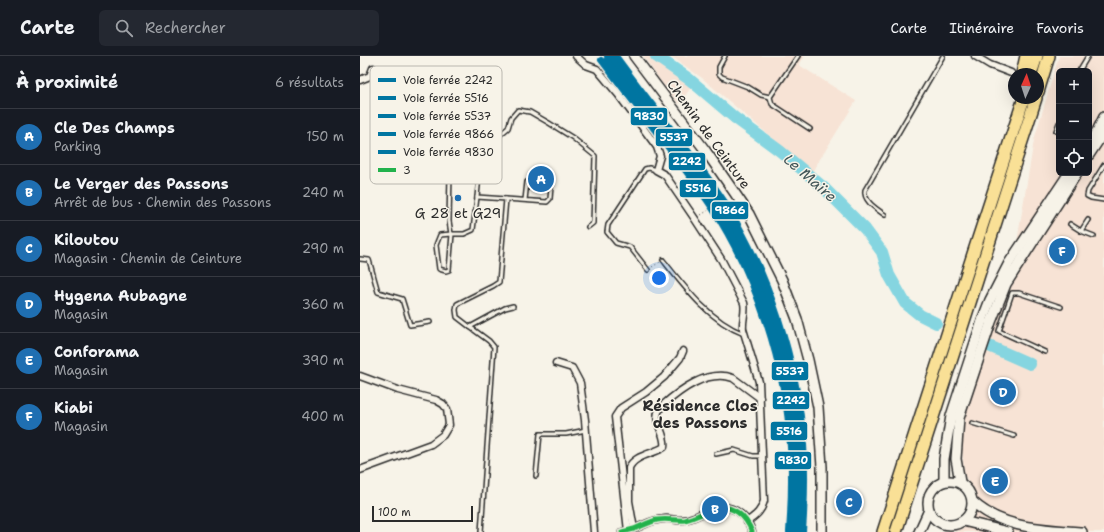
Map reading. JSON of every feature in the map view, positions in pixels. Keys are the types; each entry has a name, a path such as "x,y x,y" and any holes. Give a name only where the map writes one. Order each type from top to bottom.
{"highway":[{"path":"1020,68 1026,56"},
{"path":"1033,68 1037,56"},
{"path":"1044,72 1049,56"},
{"path":"974,251 1014,104"},
{"path":"884,532 1022,104"},
{"path":"896,532 1034,104"}],"main road":[{"name":"Chemin de Ceinture","path":"634,56 705,150 749,214 782,280 797,319 818,407 822,467 822,532"},
{"path":"1091,140 1104,117"},
{"path":"1092,150 1104,132"},
{"path":"944,481 944,459 951,416 990,300 1009,263 1067,176"},
{"path":"960,482 944,481 937,484 928,495 927,502 931,515 940,523 952,525 963,521 968,516 972,508 971,495 960,482 956,459 959,418 990,322 1006,284 1075,176"},
{"path":"972,501 995,517 1017,524 1047,529 1082,532"},
{"path":"919,532 929,510"},
{"path":"963,521 1008,532"},
{"path":"939,532 945,525"}],"street":[{"path":"576,56 586,65 597,69 618,94 657,147 660,156 656,170 664,175 695,219 721,259 744,303 745,308 742,323 744,334 759,382 764,501 762,508 757,515 747,522"},
{"path":"975,56 990,65 1008,70"},
{"path":"360,80 370,76"},
{"path":"630,531 615,417 621,408 646,392 664,376 680,358 683,351"},
{"path":"556,363 572,368 580,383 586,430 594,532"},
{"path":"360,376 398,390 436,400 443,404 447,409 449,425 443,435 431,444 360,470"},
{"path":"630,531 629,468 631,463 636,460 664,447 665,442 657,419 659,409 685,388 702,380 716,376 733,378 760,398"},
{"path":"630,531 657,520 665,518 680,520 688,519 721,507 732,509 742,515 752,532"}],"lane":[{"path":"725,56 719,67 719,74 748,87 761,95 770,97"},
{"path":"770,97 798,56"},
{"path":"885,215 866,199 864,190 942,56"},
{"path":"1081,68 1088,56"},
{"path":"770,97 772,104 810,129"},
{"path":"502,133 508,128 511,118 518,110 530,112 573,138 595,156 593,222 588,227"},
{"path":"1104,165 1088,190 1087,196 1104,200"},
{"path":"648,270 630,247 616,243 607,232 608,225 645,169 649,168 656,170"},
{"path":"477,197 547,202 550,199 550,183 527,182 525,200"},
{"path":"450,184 449,221 452,234 449,270 446,272 439,269 436,245 440,235 452,234 464,234 473,230 478,184"},
{"path":"481,532 494,346 457,317 456,310 457,304 499,282 506,199"},
{"path":"1082,231 1088,220"},
{"path":"1070,224 1094,236"},
{"path":"360,259 370,260 378,292 402,299 410,325 430,322"},
{"path":"663,260 685,288 705,308 734,330 744,334"},
{"path":"1045,352 999,331 1012,293 1019,293 1061,307"},
{"path":"470,328 505,308 513,306"},
{"path":"972,423 1014,436"},
{"path":"536,476 540,434 566,434 586,430"},
{"path":"716,454 734,450 753,456 763,456"}],"path":[{"path":"695,219 715,206"},
{"path":"648,270 663,260"}],"shaded area":[{"path":"599,56 619,56 656,102 696,156 742,225 761,265 778,308 791,355 800,404 806,457 808,508 805,532 790,532 792,509 792,457 788,418 783,383 770,328 755,285 742,256 716,209 635,99"},
{"path":"643,56 650,56 668,67 692,86 679,104 662,83"},
{"path":"671,56 805,56 799,65 856,101 812,172 702,78"},
{"path":"1059,56 1104,56 1104,532 954,532 966,527 978,499 965,476 962,448 962,426 977,374 1010,284 1034,140"}],"waterway":[{"name":"Le Maïre","path":"656,56 689,79 735,118 780,151 823,187 865,229 882,252 889,275 905,303 920,315 936,323"},
{"name":"Le Maïre","path":"989,346 1030,364"}],"rail line":[{"name":"2242","path":"607,56 714,199 735,233 761,291 781,351 793,413 798,467 796,532"},
{"name":"5537","path":"612,56 678,143 728,214 759,274 773,309 784,345 798,418 801,456 799,532"},
{"name":"9866","path":"616,56 684,145 725,202 741,230 768,288 788,349 800,412 805,466 803,532"},
{"name":"5516","path":"601,60 686,171 712,208 728,234 755,292 775,354 787,416 791,468 789,532"},
{"name":"9830","path":"606,60 706,194 736,242 753,276 777,346 785,382 793,456 794,493 792,531"}],"transit line":[{"name":"3","path":"622,532 657,520 685,520 710,510 721,508 732,509 738,512 746,521 752,532"}],"place":[{"name":"Cle Des Champs","path":"541,179"},
{"name":"G 28 et G29","path":"458,198"},
{"name":"Kiabi","path":"1062,251"},
{"name":"Hygena Aubagne","path":"1003,392"},
{"name":"Conforama","path":"995,481"},
{"name":"Kiloutou","path":"849,502"},
{"name":"Le Verger des Passons","path":"715,509"}],"district":[{"name":"Résidence Clos des Passons","path":"700,414"}]}
